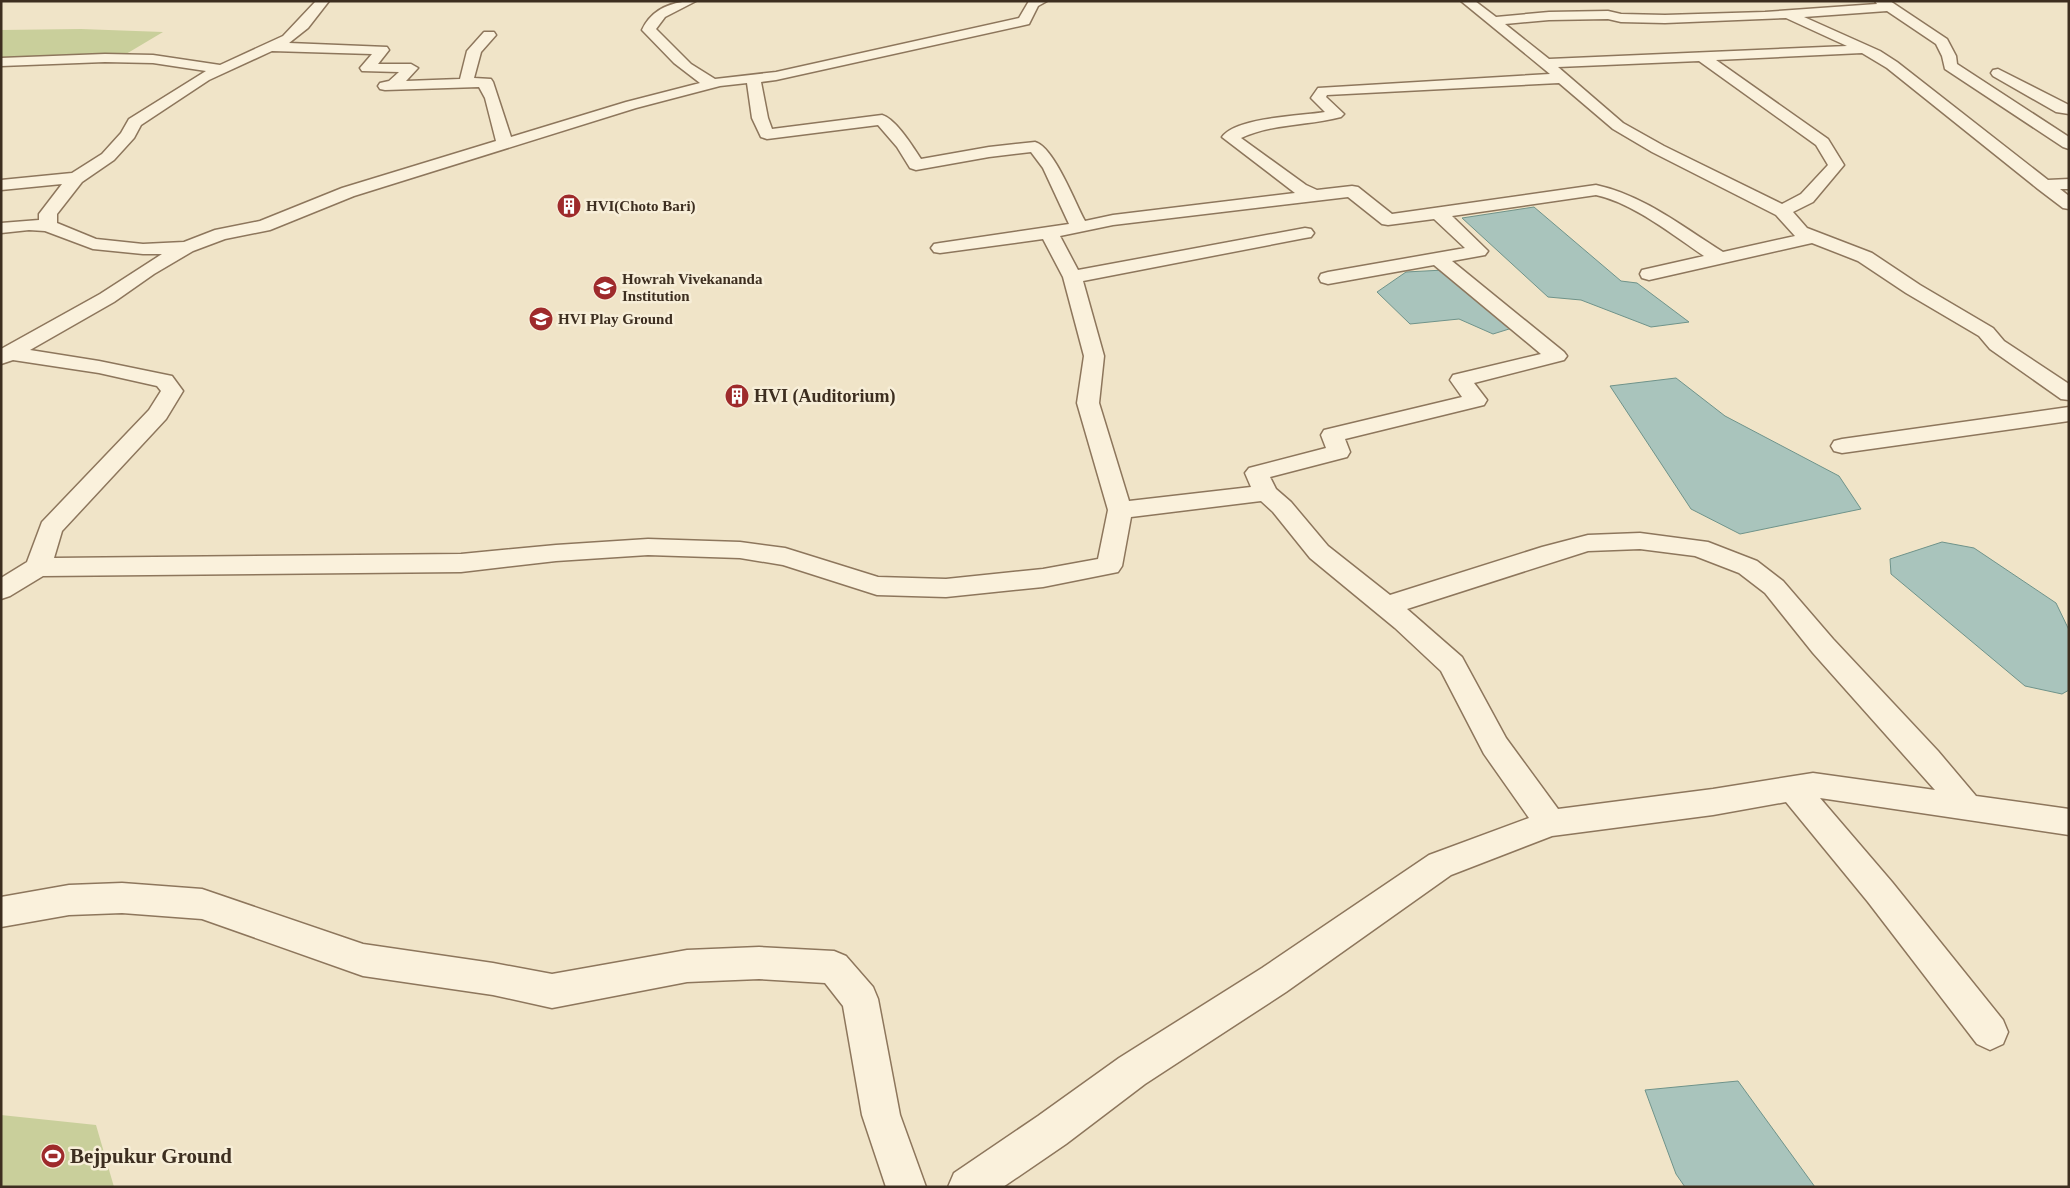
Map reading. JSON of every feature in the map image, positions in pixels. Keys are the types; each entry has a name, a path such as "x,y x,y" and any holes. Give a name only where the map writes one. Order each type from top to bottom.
{"street":[{"path":"48,226 48,214 76,178 108,157 128,135 134,122 204,77 288,39 303,26 323,1"},
{"path":"690,1 665,11 651,23 649,30 684,66 695,75 714,84"},
{"path":"6,356 107,298 146,270 187,247 221,234 264,226 348,192 631,104 714,84 776,76 1024,21 1033,4 1041,1"},
{"path":"1467,1 1495,21 1546,63 1618,126 1658,149 1782,210 1802,232 1865,257 1913,289 1986,332 1997,345 2069,394"},
{"path":"1765,1 1786,14 1874,54 1892,65 2069,204"},
{"path":"1495,21 1549,16 1608,15 1621,18 1665,18 1786,14 1885,4 1942,42 1949,56 1950,66 2069,144"},
{"path":"466,82 474,51 489,35"},
{"path":"269,47 382,50 367,68 411,68 389,86 486,82 505,144"},
{"path":"1546,63 1862,50"},
{"path":"1701,56 1822,142 1836,165 1807,198 1782,210"},
{"path":"1,62 78,58 153,59 222,69"},
{"path":"1959,72 2028,74"},
{"path":"1998,73 2061,109 2069,110"},
{"path":"753,78 760,118 767,134 882,120 904,145 916,165 1035,147 1051,166 1056,181 1079,227"},
{"path":"1317,196 1300,189 1230,137 1246,129 1274,122 1322,118 1336,114 1318,98 1323,91 1564,78"},
{"path":"1,185 76,178"},
{"path":"2044,185 2069,184"},
{"path":"940,248 1050,233 1172,212 1352,191 1388,220 1604,190 1631,204 1720,258"},
{"path":"1328,278 1479,251 1437,212"},
{"path":"1,228 29,225 48,226 93,244 142,249 187,247"},
{"path":"1,590 38,567 461,564 556,553 648,547 740,550 785,557 877,586 946,588 1043,578 1109,566 1120,510 1088,403 1094,356 1072,277 1050,233"},
{"path":"1072,277 1186,257 1305,233"},
{"path":"1649,274 1765,250 1812,236"},
{"path":"1437,258 1558,356 1461,380 1476,400 1332,434 1339,452 1257,473 1266,493 1282,507 1318,552 1386,606 1452,664 1495,746 1550,823"},
{"path":"6,356 99,367 164,381 172,391 158,414 51,528 38,567"},
{"path":"1842,446 2069,414"},
{"path":"1120,510 1266,493"},
{"path":"1386,606 1588,543 1640,541 1699,548 1748,567 1774,587 1822,646 1927,759 1968,808"},
{"path":"968,1187 1052,1130 1132,1071 1274,980 1440,865 1550,823 1712,802 1813,785 2069,822"},
{"path":"1793,789 1880,892 1990,1032"},
{"path":"1,912 78,900 122,898 202,904 363,960 493,979 552,991 687,966 760,963 834,967 860,999 881,1115 906,1187"}],"green space":[{"path":"81,29 163,32 121,57 1,60 1,30"},
{"name":"Bejpukur Ground","path":"1,1115 96,1125 114,1187 1,1187"}],"water":[{"path":"1534,207 1621,281 1637,283 1689,322 1651,327 1581,300 1548,297 1462,218"},
{"path":"1444,270 1522,325 1493,334 1459,319 1410,324 1377,292 1406,272"},
{"path":"1676,378 1725,416 1839,476 1861,509 1740,534 1691,509 1610,386"},
{"path":"1942,542 1974,548 2056,603 2069,630 2069,690 2062,694 2025,686 1891,574 1890,559"},
{"path":"1738,1081 1815,1187 1685,1187 1676,1174 1645,1090"}],"place":[{"name":"HVI(Choto Bari)","path":"569,206"},
{"name":"Howrah Vivekananda Institution","path":"605,288"},
{"name":"HVI Play Ground","path":"541,319"},
{"name":"HVI (Auditorium)","path":"737,396"},
{"name":"Bejpukur Ground","path":"53,1156"}]}
